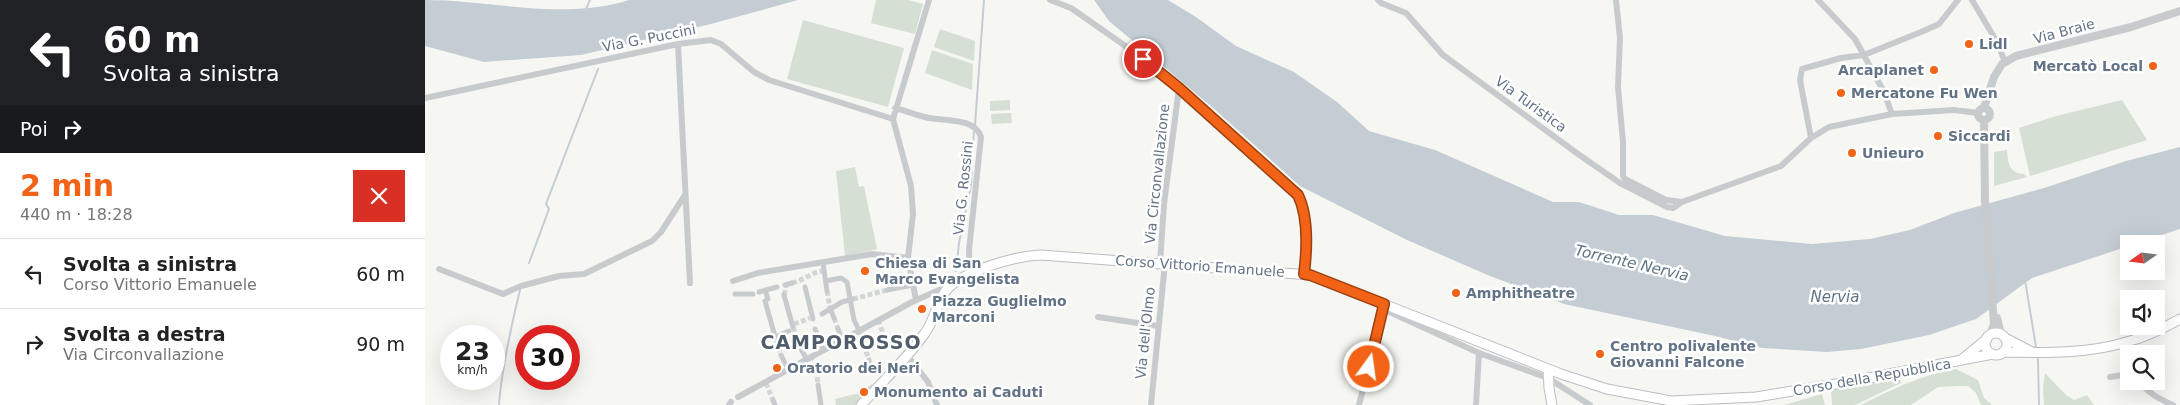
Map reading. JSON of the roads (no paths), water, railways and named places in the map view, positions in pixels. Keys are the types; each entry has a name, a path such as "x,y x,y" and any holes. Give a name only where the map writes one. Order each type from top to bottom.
{"main road":[{"name":"Corso Vittorio Emanuele","path":"945,289 1007,260 1041,255 1304,274 1384,307 1433,324 1548,374"},
{"path":"861,405 926,332 945,289"},
{"path":"2035,353 2003,336 1989,337 1986,348 1993,354 2003,352 2035,353 2093,350 2152,334 2180,319"},
{"path":"2003,336 2007,347 2003,352"},
{"name":"Corso della Repubblica","path":"1961,360 1989,337"},
{"name":"Corso della Repubblica","path":"1548,374 1647,398 1695,401 1756,397 1993,354"},
{"path":"1548,374 1552,405"}],"street":[{"path":"916,300 908,258 913,214 911,186 893,119 925,20 929,0"},
{"name":"Via Circonvallazione","path":"1050,0 1071,8 1143,59 1179,88 1298,195 1303,208 1305,223 1304,274"},
{"name":"Via Turistica","path":"1379,0 1381,3 1406,13 1443,55 1620,183 1667,207 1673,208 1682,202 1781,166 1811,138 1829,127 1892,114 1955,110 1981,111"},
{"path":"1818,0 1845,28 1864,55 1884,92 1892,114"},
{"path":"1811,138 1800,80 1802,69 1841,58 1864,55 1939,24 1958,0"},
{"path":"1972,0 1997,42 2005,62 1994,77 1981,111 1980,119 1984,121 1986,192 1996,324 2003,336"},
{"path":"1616,1 1620,38 1619,101 1623,142 1623,176 1632,183 1666,200 1682,202"},
{"name":"Via Braie","path":"2005,62 2016,56 2131,27 2180,11"},
{"path":"711,40 720,35"},
{"name":"Via G. Puccini","path":"425,98 677,44 711,40 721,44 754,72 769,80 893,119"},
{"path":"677,44 690,283"},
{"name":"Via Circonvallazione","path":"1162,263 1166,187 1179,88"},
{"name":"Via G. Rossini","path":"895,108 929,118 971,125 980,132 977,185 969,250 970,276"},
{"path":"439,269 503,294 521,286 559,276 584,274 652,241 661,232 685,195"},
{"path":"733,281 758,273 872,254 908,258"},
{"path":"823,263 827,292"},
{"name":"Via dell'Olmo","path":"1151,405 1162,263"},
{"path":"826,281 841,278 846,280 852,299 854,320 859,330"},
{"path":"887,290 913,285"},
{"path":"805,286 815,317 852,299"},
{"path":"735,294 756,293 777,287"},
{"path":"738,397 806,358 916,300 945,289"},
{"path":"765,290 768,299 765,301 775,338 792,327 784,295"},
{"path":"1359,405 1384,307 1479,353 1548,374 1590,405"},
{"path":"830,309 834,318"},
{"path":"1098,317 1158,326"},
{"path":"1424,327 1433,324"},
{"path":"1989,337 1996,324"},
{"path":"815,329 823,349"},
{"path":"838,329 842,340"},
{"path":"800,347 806,358"},
{"path":"1476,405 1479,353"},
{"path":"781,355 787,369"},
{"path":"907,355 928,382 937,405"},
{"path":"869,360 870,372"},
{"path":"2110,376 2120,375"},
{"path":"818,385 821,405"},
{"path":"2145,390 2158,399 2173,405"}],"water":[{"path":"425,0 527,8 578,9 604,6 629,0 798,0 711,24 581,55 484,62 425,46"},
{"path":"1094,0 1168,0 1196,17 1236,46 1294,72 1337,102 1369,131 1435,150 1553,202 1579,202 1619,215 1653,215 1725,236 1812,244 1870,239 1910,230 1954,213 2044,188 2126,161 2180,147 2180,229 2162,235 2120,235 2120,249 2032,278 1976,319 1929,335 1861,349 1827,352 1762,348 1715,336 1564,304 1490,276 1407,240 1300,186 1212,107 1109,21"}],"waterway":[{"path":"586,9 590,0"},
{"path":"975,125 984,0"},
{"path":"529,263 549,209 546,204 598,69"},
{"path":"956,271 959,243 971,185 974,130"},
{"path":"2025,280 2036,347"},
{"path":"499,404 510,332 520,290"},
{"path":"2038,359 2039,405"}],"tunnel":[{"path":"792,283 822,271"},
{"path":"784,295 786,287"},
{"path":"853,299 887,290"},
{"path":"827,291 830,308"},
{"path":"794,324 810,318"},
{"path":"834,318 838,329"},
{"path":"878,320 884,336"},
{"path":"793,327 800,347"},
{"path":"859,330 869,360"},
{"path":"776,340 781,355"},
{"path":"810,356 817,373 818,385"},
{"path":"766,383 773,400"}],"place":[{"name":"Lidl","path":"1969,44"},
{"name":"Mercatò Local","path":"2153,66"},
{"name":"Arcaplanet","path":"1934,70"},
{"name":"Mercatone Fu Wen","path":"1841,93"},
{"name":"Siccardi","path":"1938,136"},
{"name":"Unieuro","path":"1852,153"},
{"name":"Chiesa di San Marco Evangelista","path":"865,271"},
{"name":"Amphitheatre","path":"1456,293"},
{"name":"Piazza Guglielmo Marconi","path":"922,309"},
{"name":"Centro polivalente Giovanni Falcone","path":"1600,354"},
{"name":"Oratorio dei Neri","path":"777,368"},
{"name":"Monumento ai Caduti","path":"864,392"}],"district":[{"name":"CAMPOROSSO","path":"841,342"}],"water label":[{"name":"Torrente Nervia","path":"1632,263"},
{"name":"Nervia","path":"1835,297"}]}
